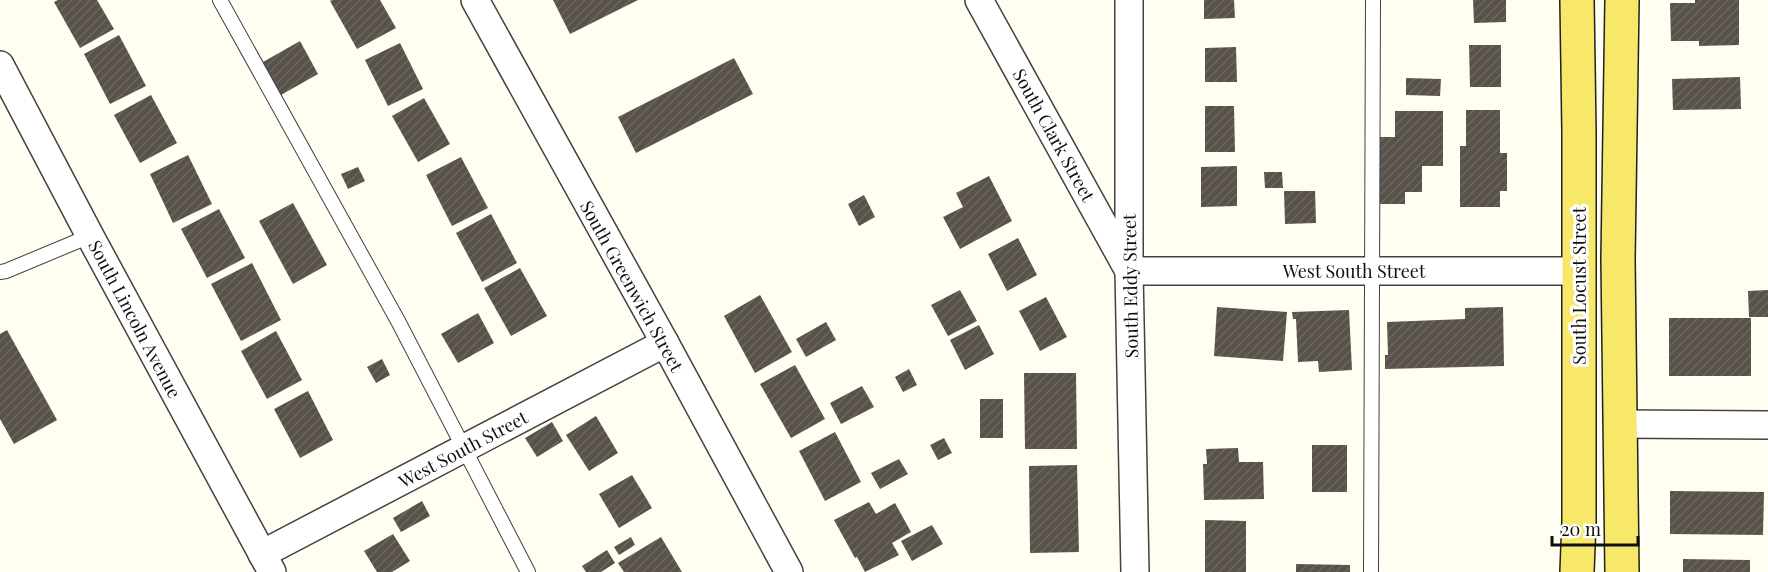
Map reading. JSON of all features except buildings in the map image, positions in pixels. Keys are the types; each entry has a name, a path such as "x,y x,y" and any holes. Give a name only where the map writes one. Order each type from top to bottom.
{"main road":[{"name":"South Locust Street","path":"1577,0 1579,270 1577,572"},
{"path":"1622,0 1618,259 1622,572"}],"street":[{"name":"South Greenwich Street","path":"475,0 789,572"},
{"name":"South Clark Street","path":"979,0 1129,270"},
{"name":"South Eddy Street","path":"1129,0 1129,270 1134,572"},
{"name":"South Lincoln Avenue","path":"0,65 267,563"},
{"name":"West South Street","path":"1129,270 1579,270"},
{"name":"West South Street","path":"267,563 464,448 665,344"},
{"path":"1620,424 1768,425"}],"lane":[{"path":"220,0 398,321 528,572"},
{"path":"1371,572 1373,0"},
{"path":"0,272 90,236"}]}
